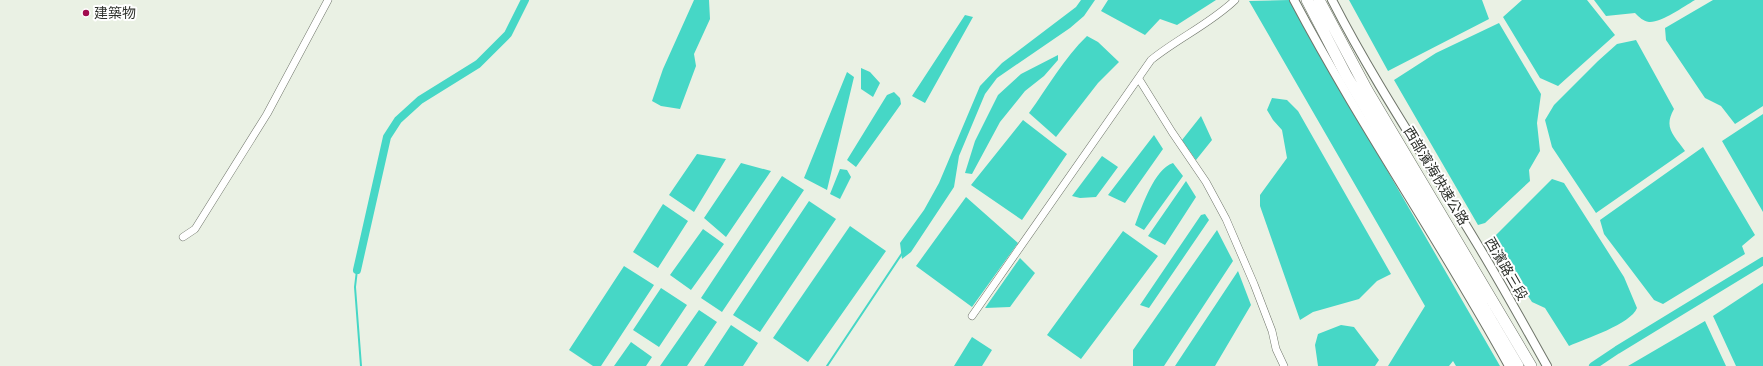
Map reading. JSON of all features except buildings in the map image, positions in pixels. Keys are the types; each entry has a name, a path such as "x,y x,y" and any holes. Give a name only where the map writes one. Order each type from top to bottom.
{"highway":[{"name":"西部濱海快速公路","path":"1307,0 1346,75 1518,366"},
{"name":"西部濱海快速公路","path":"1319,0 1367,90 1532,366"}],"street":[{"path":"183,237 195,229 267,114 328,0"},
{"path":"972,316 1152,60 1168,46 1213,19 1235,0"},
{"path":"1294,0 1323,55 1484,320 1509,366"},
{"name":"西濱路三段","path":"1332,0 1352,38 1432,173 1476,242 1547,366"},
{"path":"1139,79 1172,132 1206,182 1226,219 1254,284 1272,331 1276,349 1284,366"}],"water":[{"path":"694,0 709,0 710,19 694,54 696,66 680,109 661,106 652,101 663,69"},
{"path":"1081,0 1095,0 1084,16 1070,28 997,78 985,94 959,156 954,187 911,252 902,259 900,243 924,210 939,183 980,86 1002,63 1076,7"},
{"path":"1108,0 1216,0 1177,25 1160,19 1145,35 1101,11"},
{"path":"1289,0 1500,366 1456,366 1453,361 1449,366 1388,366 1425,306 1249,1"},
{"path":"1349,0 1482,0 1489,19 1388,71"},
{"path":"1522,0 1587,0 1615,35 1558,86 1540,78 1503,17"},
{"path":"1594,0 1695,0 1660,20 1649,22 1643,20 1635,13 1606,16"},
{"path":"1713,0 1763,0 1763,106 1735,124 1721,106 1705,98 1666,40 1665,28"},
{"path":"965,15 973,17 925,103 912,96"},
{"path":"1499,23 1541,94 1537,123 1540,151 1529,170 1530,181 1485,223 1478,225 1394,80 1436,53"},
{"path":"1087,36 1098,42 1119,62 1098,83 1056,137 1029,113 1064,63"},
{"path":"1636,40 1674,109 1670,121 1671,131 1685,151 1596,213 1552,147 1545,120 1554,105 1617,44"},
{"path":"1058,55 1058,60 1044,76 1025,91 1000,122 972,174 965,173 975,141 998,95 1021,74"},
{"path":"861,68 870,72 880,83 873,97 861,89"},
{"path":"847,72 854,77 827,190 804,178"},
{"path":"894,92 900,98 901,104 856,167 847,160 887,95"},
{"path":"1272,98 1287,100 1298,111 1391,274 1377,281 1359,299 1313,312 1300,320 1260,206 1260,195 1287,158 1282,130 1267,110"},
{"path":"1763,114 1763,212 1722,141"},
{"path":"1201,116 1212,140 1196,160 1182,140"},
{"path":"1023,120 1067,154 1022,220 971,185"},
{"path":"1154,135 1163,149 1125,203 1108,195"},
{"path":"1703,147 1755,235 1742,246 1745,254 1663,304 1654,300 1604,234 1600,220"},
{"path":"697,154 726,159 694,212 669,195"},
{"path":"1102,156 1118,167 1096,197 1080,198 1072,196"},
{"path":"741,163 771,171 726,237 704,218"},
{"path":"1173,163 1183,176 1144,230 1135,225 1145,199 1160,173"},
{"path":"840,169 847,170 851,177 840,199 830,194"},
{"path":"782,176 804,190 722,312 701,298"},
{"path":"1552,179 1564,183 1624,277 1637,308 1626,320 1569,346 1545,308 1532,302 1499,253 1494,237"},
{"path":"1186,181 1196,197 1165,245 1148,236"},
{"path":"966,197 1018,243 972,307 916,266"},
{"path":"809,201 836,219 760,332 733,315"},
{"path":"663,204 688,221 658,268 633,252"},
{"path":"1205,214 1209,220 1149,308 1140,305 1201,215"},
{"path":"850,226 886,251 808,362 773,338"},
{"path":"703,229 724,244 691,290 670,275"},
{"path":"1217,230 1233,261 1164,366 1133,366 1133,350"},
{"path":"1123,231 1158,256 1081,359 1047,335"},
{"path":"1020,258 1035,273 1010,307 985,308"},
{"path":"624,266 654,285 601,366 593,366 569,350"},
{"path":"1238,271 1251,305 1215,366 1175,366"},
{"path":"1763,283 1763,366 1736,366 1713,316"},
{"path":"661,288 687,305 659,347 633,330"},
{"path":"699,310 717,322 687,366 660,366"},
{"path":"1705,321 1726,366 1628,366"},
{"path":"731,325 758,343 743,366 704,366"},
{"path":"1341,325 1354,327 1379,360 1375,366 1318,366 1315,345 1318,334"},
{"path":"972,337 992,350 982,366 954,366"},
{"path":"631,342 652,357 646,366 614,366"}],"waterway":[{"path":"357,270 387,137 398,120 420,100 478,64 508,34 525,0"},
{"path":"827,366 903,252"},
{"path":"1593,366 1763,261"},
{"path":"357,270 355,287 361,366"}],"place":[{"name":"建築物","path":"86,13"}]}
